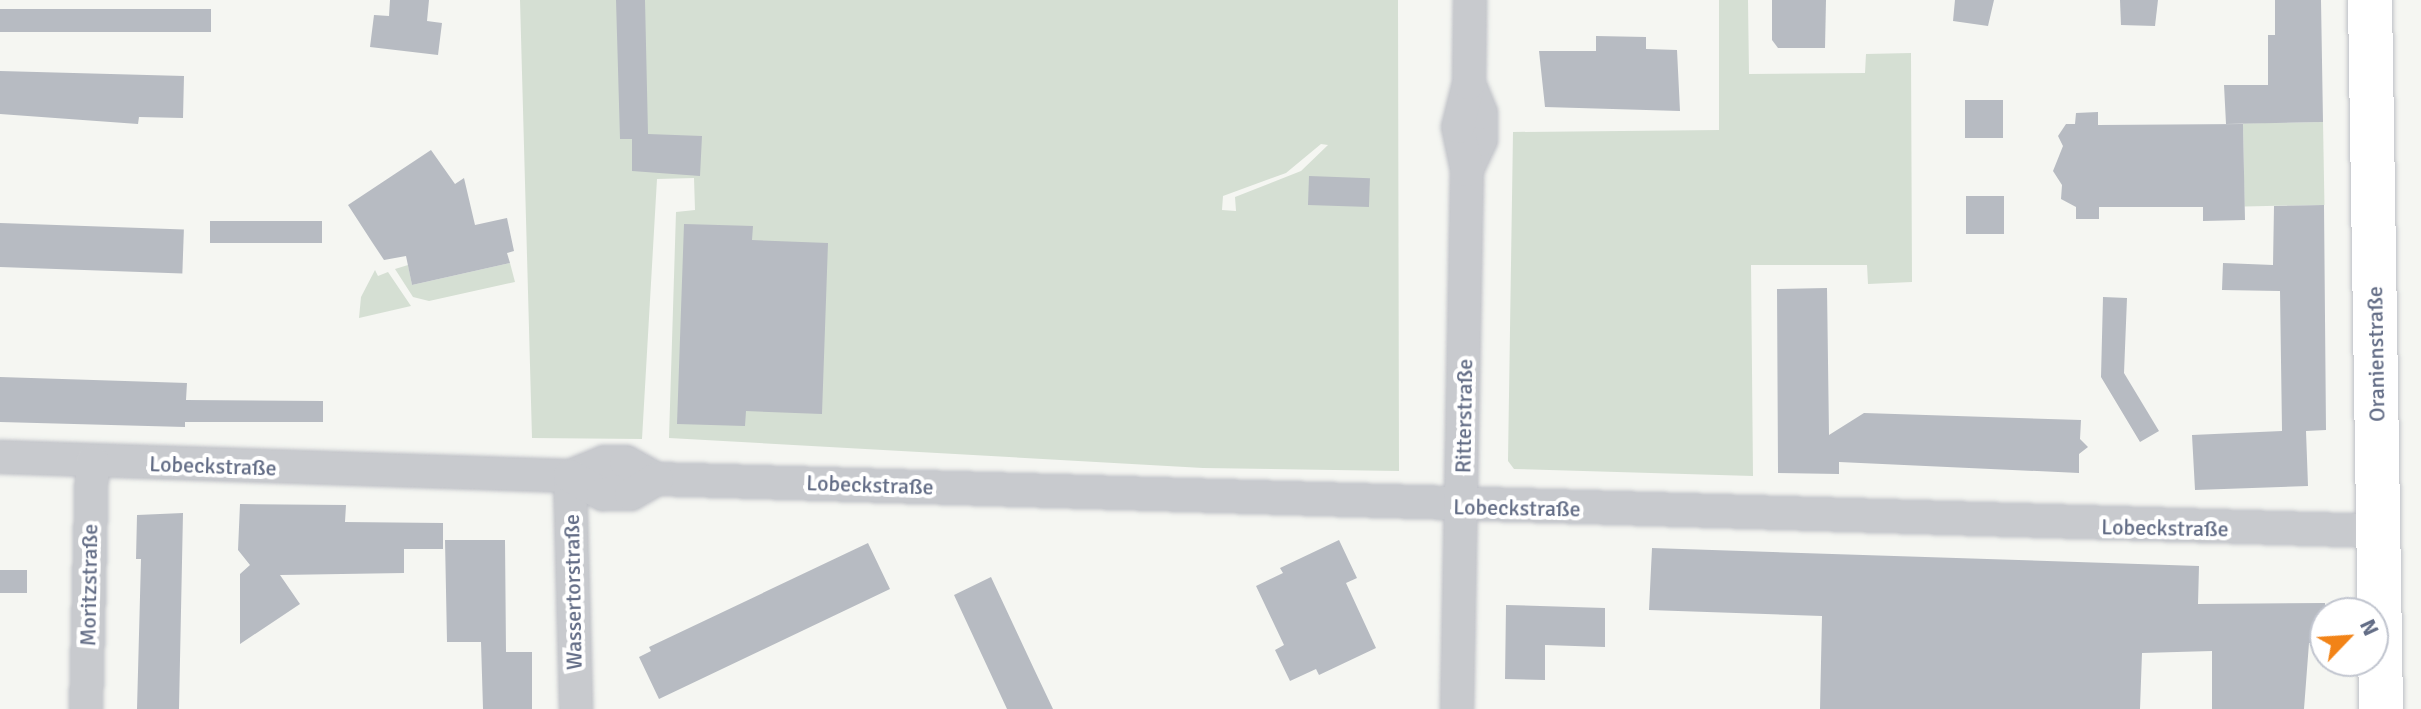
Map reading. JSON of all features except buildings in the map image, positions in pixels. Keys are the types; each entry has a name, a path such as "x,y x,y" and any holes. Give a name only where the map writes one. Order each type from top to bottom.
{"main road":[{"name":"Oranienstraße","path":"2370,0 2381,709"}],"street":[{"name":"Ritterstraße","path":"1457,709 1467,170 1481,140 1481,113 1469,83 1470,0"},
{"name":"Lobeckstraße","path":"0,457 570,476 604,462 626,462 657,479 1461,507 2378,531"},
{"name":"Moritzstraße","path":"86,709 92,462"},
{"name":"Wassertorstraße","path":"570,476 576,709"}],"shaded area":[{"path":"520,0 1398,0 1399,471 1203,468 669,438 676,212 695,210 694,178 657,179 642,439 532,438","holes":["1321,144 1328,145 1301,171 1235,197 1236,211 1222,210 1223,196 1286,173"]},
{"path":"1719,0 1748,0 1749,74 1865,73 1866,54 1911,53 1912,282 1868,284 1867,265 1751,265 1753,476 1514,469 1508,461 1513,132 1719,130"},
{"path":"2323,122 2324,205 2244,206 2243,123"},
{"path":"510,263 515,282 429,301 413,297 395,269 408,265 412,285"},
{"path":"375,270 378,276 388,272 411,306 359,318 361,297"}]}
